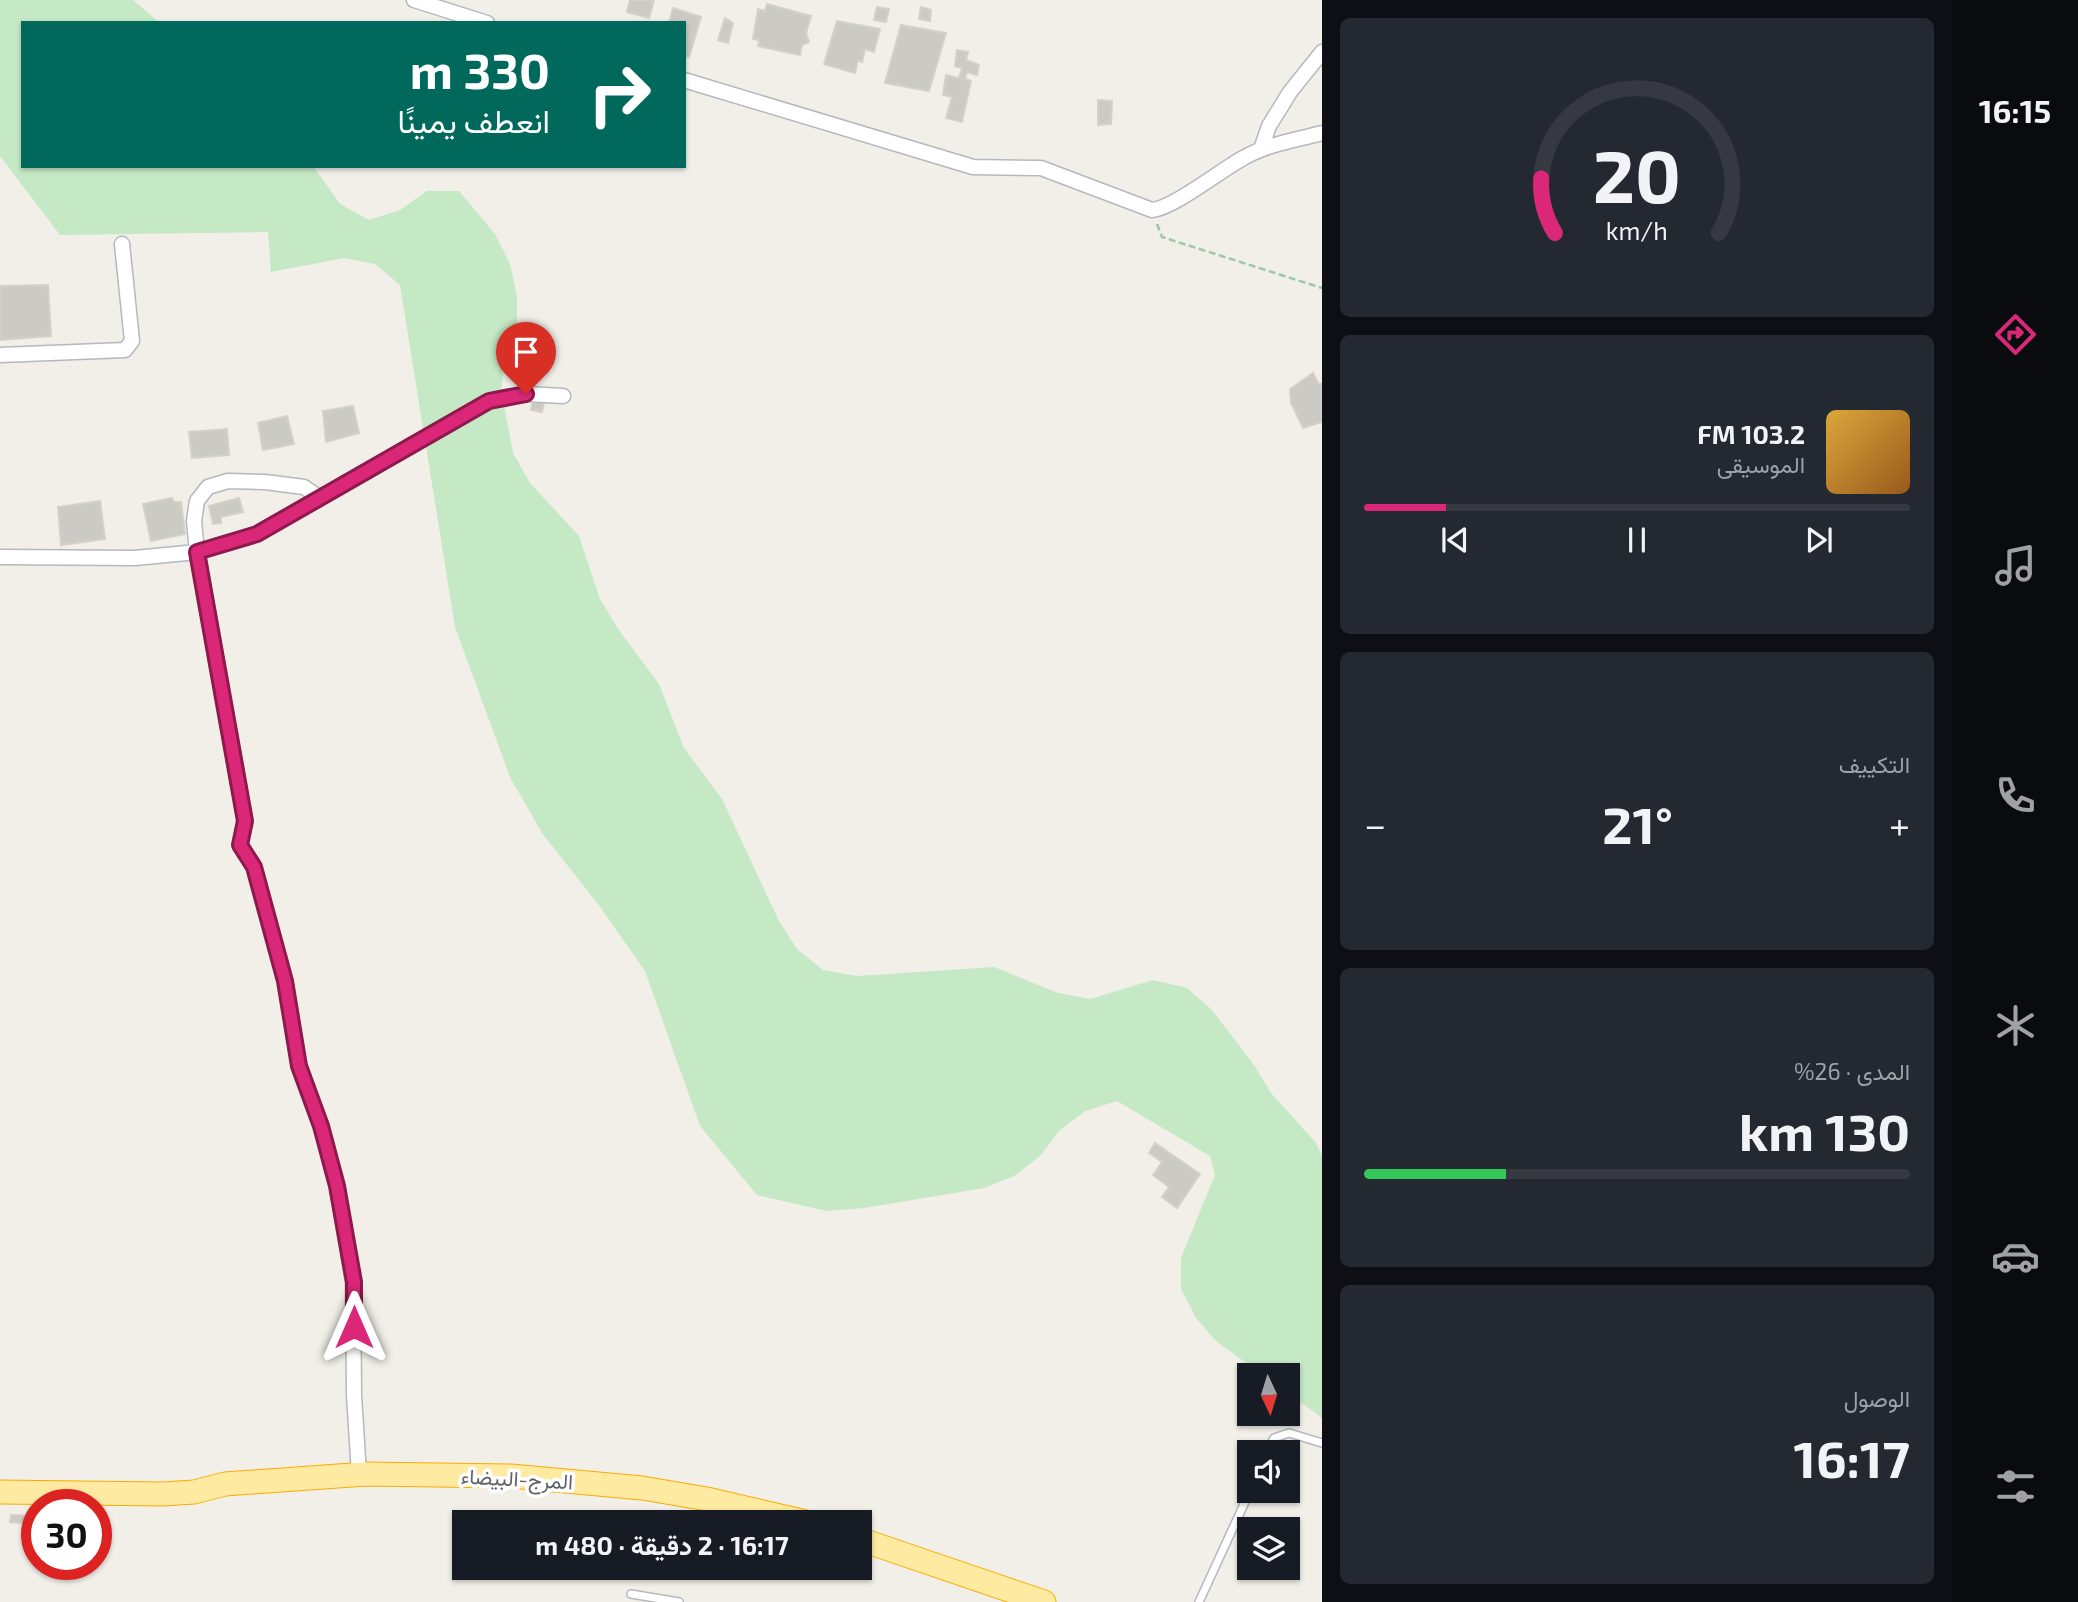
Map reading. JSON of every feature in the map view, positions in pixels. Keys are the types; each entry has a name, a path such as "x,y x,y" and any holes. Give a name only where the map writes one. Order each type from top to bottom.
{"highway":[{"name":"المرج-البيضاء","path":"225,1484 359,1474 511,1476 577,1480 707,1499 754,1510"},
{"path":"0,1477 54,1481 194,1481 225,1484"},
{"path":"0,1492 163,1494 194,1492 225,1484"},
{"path":"872,1543 1044,1602"}],"street":[{"path":"414,0 481,21"},
{"path":"1261,149 1269,126 1290,92 1322,52"},
{"path":"686,81 973,167 1041,168 1152,209 1168,206 1261,149 1322,133"},
{"path":"0,355 125,349 130,346 132,341 122,244"},
{"path":"0,557 135,558 197,552 257,534 489,401 526,394 563,396"},
{"path":"320,498 304,487 228,481 208,487 197,501 194,521 197,552 245,821 240,845 254,867 285,981 299,1066 321,1126 344,1223 354,1282 354,1395 359,1474"}],"lane":[{"path":"1273,1440 1289,1433 1322,1443"},
{"path":"1199,1602 1244,1503"},
{"path":"631,1594 679,1602"}],"path":[{"path":"1152,209 1162,237 1322,288"}],"green space":[{"path":"0,0 133,0 158,21 21,21 21,168 314,168 340,204 369,220 400,210 427,191 459,191 495,234 510,264 517,296 517,329 505,358 501,390 513,453 530,483 579,536 600,599 618,629 659,684 684,748 722,799 779,921 797,949 823,970 857,976 994,967 1058,993 1090,999 1153,980 1187,988 1212,1010 1254,1065 1271,1093 1316,1143 1322,1156 1322,1418 1300,1402 1300,1363 1246,1363 1216,1341 1196,1318 1181,1289 1181,1258 1215,1175 1210,1156 1117,1101 1085,1111 1059,1131 1040,1156 1014,1176 984,1188 864,1208 827,1211 757,1195 700,1126 645,971 601,908 542,833 510,777 455,627 400,285 375,264 344,258 271,272 268,232 60,235 0,156"}],"building":[{"path":"630,0 654,0 649,18 627,12"},
{"path":"767,4 811,16 806,33 809,42 802,45 800,55 758,46 759,40 753,39 758,9 765,11"},
{"path":"877,7 889,9 886,22 874,20"},
{"path":"921,7 931,10 930,21 919,19"},
{"path":"673,8 701,17 689,57 686,56 686,21 670,21"},
{"path":"725,18 733,23 728,43 718,40"},
{"path":"837,21 880,29 874,52 865,49 862,62 858,60 855,73 824,64"},
{"path":"901,25 946,33 929,91 885,83"},
{"path":"957,50 968,52 966,60 979,65 977,75 967,72 965,79 971,81 962,122 946,118 952,97 943,95 946,75 959,78 962,68 955,66"},
{"path":"1098,100 1112,101 1111,124 1098,125"},
{"path":"48,285 51,336 0,340 0,286"},
{"path":"1313,373 1318,383 1322,384 1322,422 1303,428 1291,403 1290,389"},
{"path":"533,400 544,402 542,412 531,410"},
{"path":"353,406 359,433 326,442 323,411"},
{"path":"287,416 294,444 263,450 258,423"},
{"path":"227,429 229,455 192,458 189,432"},
{"path":"172,498 174,502 181,502 185,534 151,541 143,504"},
{"path":"239,498 243,512 221,517 221,523 213,524 209,506"},
{"path":"100,501 105,539 61,545 58,507"},
{"path":"1155,1143 1200,1174 1177,1208 1162,1197 1169,1187 1153,1175 1162,1162 1149,1153"},
{"path":"11,1515 21,1515 21,1523 10,1522"}],"route":[{"path":"354,1327 354,1282 337,1186 321,1126 299,1066 285,981 254,867 240,845 245,821 197,552 257,534 467,412 489,401 526,394"}]}
